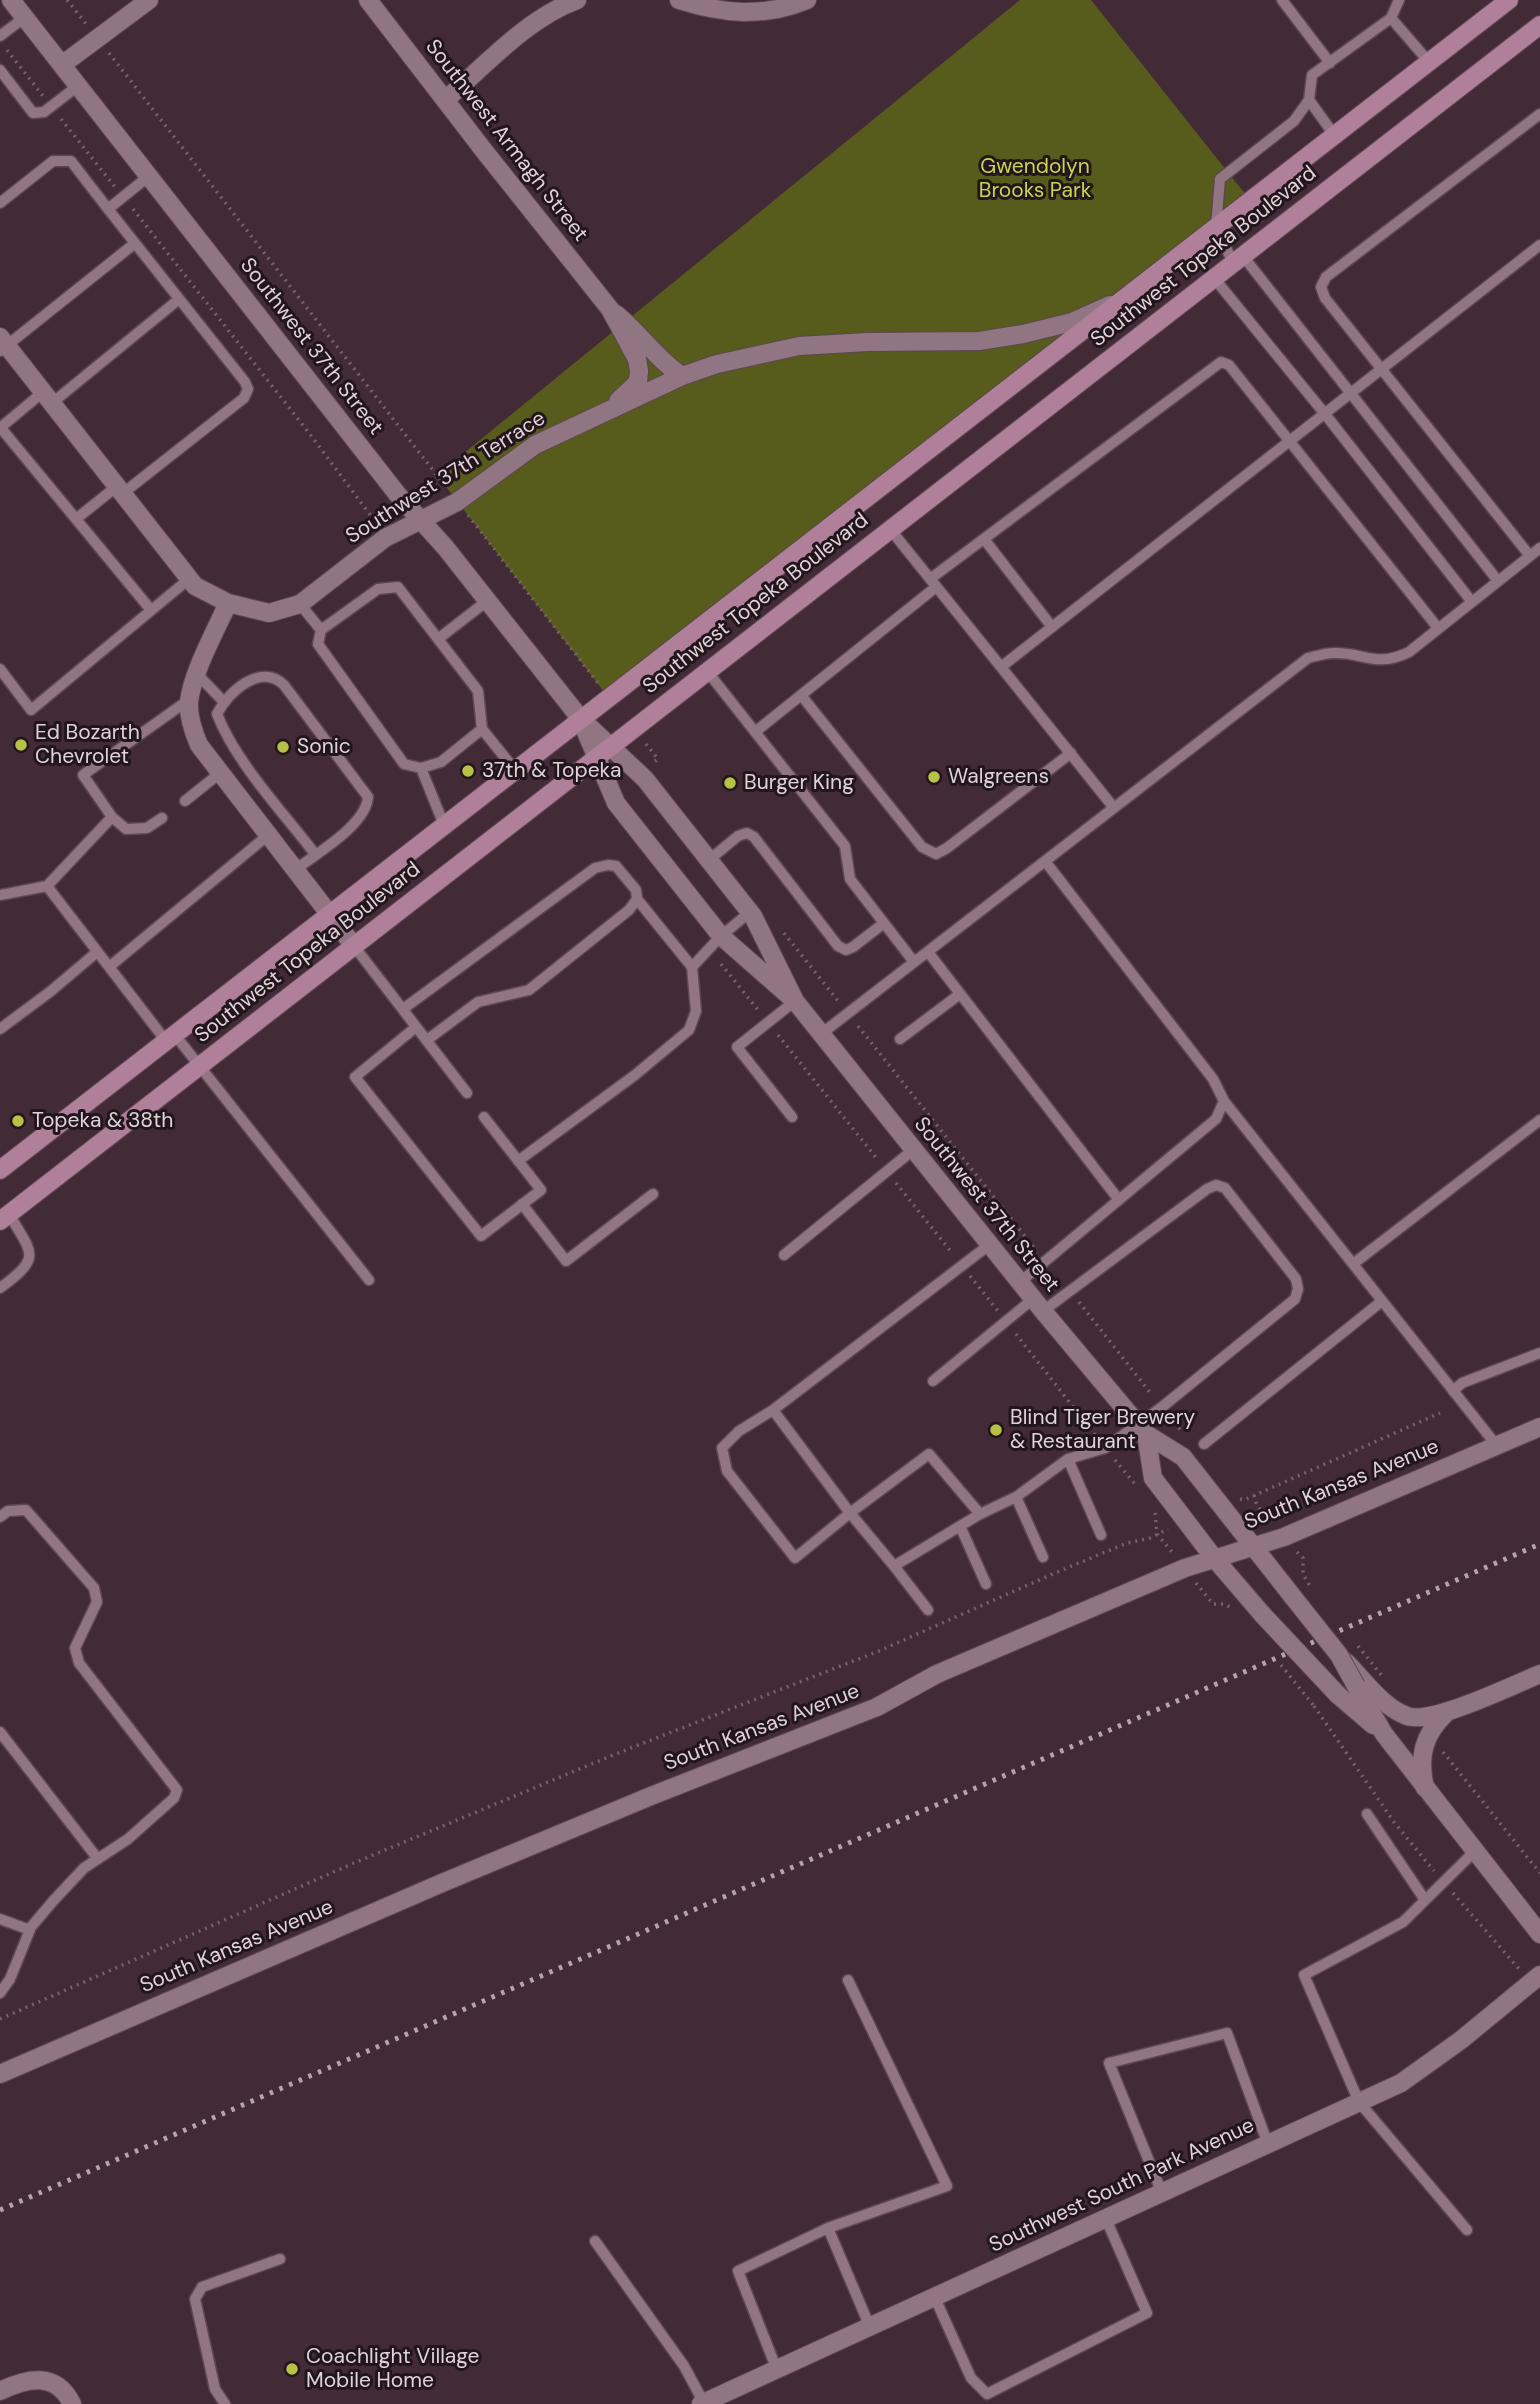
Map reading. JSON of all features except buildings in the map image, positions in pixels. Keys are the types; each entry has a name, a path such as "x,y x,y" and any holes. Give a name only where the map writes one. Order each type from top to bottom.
{"main road":[{"name":"Southwest 37th Street","path":"11,0 420,522 445,547 580,718 603,752 616,803 721,936 795,1001 1019,1283 1142,1429 1182,1457 1339,1655 1368,1682 1384,1734"},
{"path":"63,64 149,0"},
{"name":"Southwest Armagh Street","path":"368,0 610,309 637,359 639,371 638,382 601,414"},
{"path":"445,100 537,21 561,6 577,0"},
{"path":"679,0 712,10 740,13 779,9 807,0"},
{"name":"Southwest Topeka Boulevard","path":"0,1170 1509,0"},
{"name":"Southwest Topeka Boulevard","path":"4,1217 1540,25"},
{"name":"Southwest 37th Terrace","path":"2,345 47,397 189,579 203,592 228,603 269,613 300,604 385,538 457,502 535,445 682,376 749,355 799,346 979,341 1012,336 1072,322 1120,301"},
{"name":"Southwest Armagh Street","path":"610,309 633,327 664,364 682,376"},
{"path":"228,603 197,674 190,699 191,725 199,745 354,946"},
{"name":"Southwest 37th Street","path":"603,752 645,779 750,912 795,1001"},
{"name":"South Kansas Avenue","path":"0,2074 442,1882 877,1707 937,1674 1214,1558 1284,1537 1540,1427"},
{"path":"1142,1429 1153,1478 1214,1558 1338,1695 1384,1734 1540,1934"},
{"path":"1368,1682 1395,1710 1418,1719 1446,1713 1540,1674"},
{"path":"1425,1788 1421,1756 1428,1734 1446,1713"},
{"name":"Southwest South Park Avenue","path":"702,2403 1401,2083 1461,2040 1540,1975"},
{"path":"0,2390 28,2380 44,2380 62,2390 72,2404"}],"lane":[{"path":"1282,0 1330,63"},
{"path":"1399,0 1391,18 1312,75 1309,100 1294,121 1220,180 1216,226 1238,260 1350,394 1498,581"},
{"path":"0,39 25,17"},
{"path":"1391,18 1429,62"},
{"path":"0,70 33,113 44,112 79,85"},
{"path":"1309,100 1335,136"},
{"path":"1530,555 1325,298 1321,287 1326,277 1540,114"},
{"path":"0,203 53,161 71,161 248,389 244,398 76,519"},
{"path":"108,209 149,176"},
{"path":"2,345 134,244"},
{"path":"1001,667 1540,245"},
{"path":"1214,278 1325,414 1472,602"},
{"path":"151,610 0,428 47,397 178,300"},
{"path":"755,732 984,539 1221,362 1228,365 1438,628"},
{"path":"890,529 1114,808"},
{"path":"984,539 1052,627"},
{"path":"821,1034 1308,658 1325,653 1339,653 1364,659 1394,659 1409,652 1540,548"},
{"path":"0,669 32,710 189,579"},
{"path":"482,729 441,762 421,768 404,764 318,644 321,630 378,589 398,587 478,691 482,729 515,770"},
{"path":"438,639 487,601"},
{"path":"300,604 321,630"},
{"path":"707,671 845,846 850,879 914,962"},
{"path":"197,674 223,701"},
{"path":"295,870 315,854 362,815 367,807 368,797 278,678 260,676 231,693 223,701 217,714 225,733 315,854"},
{"path":"801,695 922,847 936,854 1071,753"},
{"path":"162,818 147,828 126,829 112,817 83,775 190,699"},
{"path":"421,768 444,825"},
{"path":"185,801 220,773"},
{"path":"0,895 47,886 112,817"},
{"path":"709,860 738,836 747,833 754,837 838,946 846,950 884,923"},
{"path":"109,967 267,836"},
{"path":"1045,861 1213,1079 1224,1101 1497,1446"},
{"path":"403,1009 595,868 616,866 636,890 637,899 692,967 696,1011 688,1030 635,1075 518,1161"},
{"path":"47,886 109,967 170,1038 199,1066 369,1280"},
{"path":"427,1040 478,1002 529,990 629,910 637,899"},
{"path":"692,967 721,936 750,912"},
{"path":"354,946 467,1093"},
{"path":"0,1029 97,952"},
{"path":"928,952 1119,1200"},
{"path":"900,1040 960,994"},
{"path":"792,1117 737,1047 795,1001"},
{"path":"416,1027 355,1077 481,1236 541,1190 484,1117"},
{"path":"1019,1283 1216,1119 1224,1101"},
{"path":"1353,1264 1540,1120"},
{"path":"784,1255 913,1150"},
{"path":"894,1566 980,1514 1016,1497 1068,1459 1105,1448 1142,1429 1162,1407 1295,1299 1298,1289 1296,1279 1225,1188 1216,1185 1070,1291 1038,1305 933,1381"},
{"path":"522,1204 566,1261 653,1194"},
{"path":"0,1288 24,1269 30,1257 27,1245 4,1217"},
{"path":"980,1514 929,1454 850,1513 795,1559 727,1471 722,1448 738,1431 773,1410 989,1245"},
{"path":"1204,1444 1382,1301"},
{"path":"1453,1391 1462,1383 1540,1353"},
{"path":"773,1410 850,1513 928,1610"},
{"path":"1068,1459 1101,1535"},
{"path":"1016,1497 1043,1557"},
{"path":"0,1517 8,1511 26,1510 93,1588 97,1602 75,1648 79,1662 177,1790 174,1798 128,1839 84,1868 30,1930 10,1979 0,1993"},
{"path":"960,1526 986,1584"},
{"path":"0,1732 98,1859"},
{"path":"1367,1814 1425,1900"},
{"path":"1467,2230 1359,2102 1304,1975 1403,1922 1475,1852"},
{"path":"0,1919 30,1930"},
{"path":"777,2370 738,2271 828,2228 947,2186 848,1980"},
{"path":"1163,2193 1109,2063 1227,2033 1268,2144"},
{"path":"935,2298 971,2378 987,2394 1147,2313 1106,2219"},
{"path":"828,2228 870,2327"},
{"path":"594,2241 684,2366 702,2403"},
{"path":"225,2404 215,2389 194,2300 202,2287 279,2259"}],"path":[{"path":"67,0 608,697"},
{"path":"0,39 309,433 385,538"},
{"path":"632,729 658,759 651,764 656,770"},
{"path":"782,931 1046,1261"},
{"path":"1070,1291 1185,1437"},
{"path":"1221,1506 1237,1498 1244,1500 1440,1413"},
{"path":"0,2019 354,1863 618,1753 879,1651 1055,1573 1127,1543 1150,1538 1186,1521"},
{"path":"1368,1682 1389,1687"},
{"path":"1314,1706 1394,1822 1519,1970"},
{"path":"1428,1734 1540,1873"}],"green space":[{"name":"Gwendolyn Brooks Park","path":"1020,0 1091,0 1250,200 608,697 437,475"}],"railway":[{"path":"0,2210 1540,1544"}],"place":[{"name":"Ed Bozarth Chevrolet","path":"21,745"},
{"name":"Sonic","path":"283,747"},
{"name":"37th & Topeka","path":"468,771"},
{"name":"Walgreens","path":"934,777"},
{"name":"Burger King","path":"730,783"},
{"name":"Topeka & 38th","path":"18,1121"},
{"name":"Blind Tiger Brewery & Restaurant","path":"996,1430"},
{"name":"Coachlight Village Mobile Home","path":"292,2369"}]}
